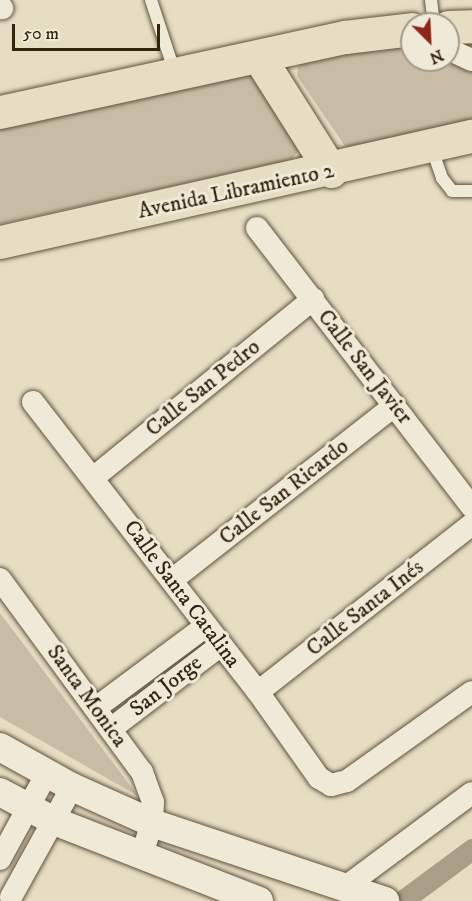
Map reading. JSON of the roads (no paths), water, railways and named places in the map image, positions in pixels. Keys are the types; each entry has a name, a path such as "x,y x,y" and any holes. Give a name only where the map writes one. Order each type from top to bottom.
{"main road":[{"path":"0,112 345,37 400,31"},
{"path":"259,57 331,171"},
{"name":"Avenida Libramiento 2","path":"0,242 331,171 472,136"}],"street":[{"name":"Calle San Javier","path":"257,228 396,405 472,507"},
{"name":"Calle San Pedro","path":"93,477 313,299"},
{"name":"Calle Santa Catalina","path":"33,402 258,692 319,778 331,785 347,782 472,692"},
{"name":"Calle San Ricardo","path":"172,580 396,405"},
{"name":"Calle Santa Inés","path":"258,692 472,524"},
{"name":"Santa Monica","path":"0,579 97,707 150,788 152,823"},
{"path":"97,707 206,626"},
{"name":"San Jorge","path":"112,728 221,645"},
{"path":"0,747 72,787 152,823 356,896 472,793"},
{"path":"0,859 47,773"},
{"path":"10,896 72,787"},
{"path":"0,792 54,821 259,901"},
{"path":"141,856 152,823"}],"lane":[{"path":"151,0 175,75"},
{"path":"431,145 442,178 452,191 472,191"}],"waterway":[{"path":"402,901 472,849"}]}
